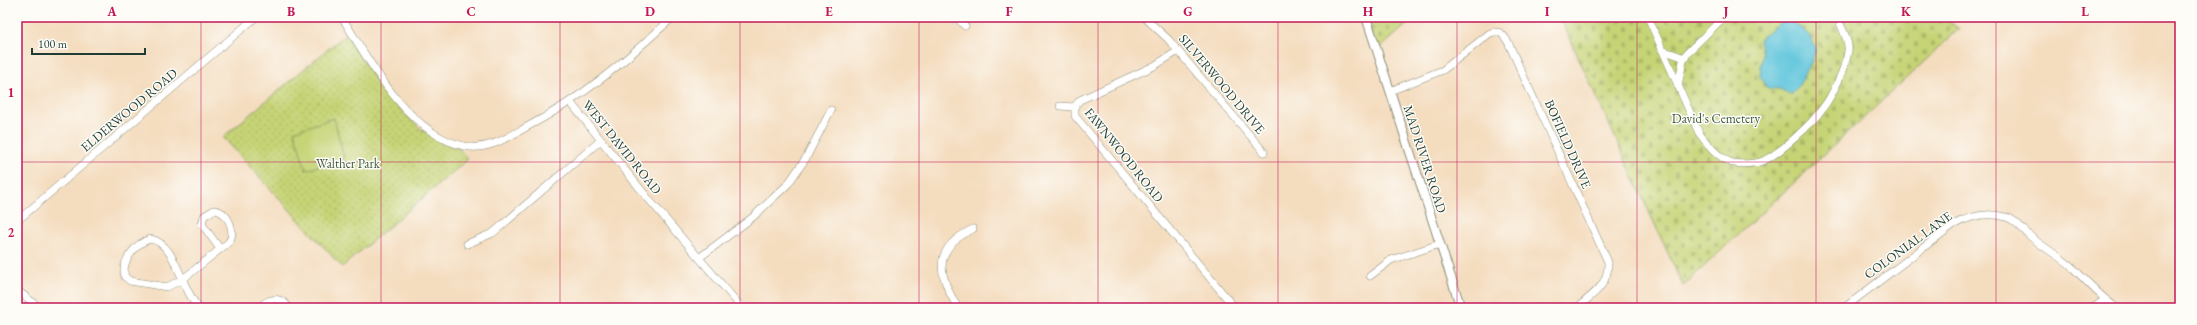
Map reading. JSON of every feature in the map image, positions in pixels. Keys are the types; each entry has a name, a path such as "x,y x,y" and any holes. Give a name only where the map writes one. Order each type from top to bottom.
{"street":[{"name":"ELDERWOOD ROAD","path":"17,221 256,17"},
{"path":"342,17 370,64 391,93 422,123 450,141 469,147 495,144 571,103"},
{"name":"WEST DAVID ROAD","path":"673,17 618,67 571,103 742,308"},
{"path":"956,17 965,26"},
{"name":"SILVERWOOD DRIVE","path":"1144,17 1178,51 1264,152"},
{"name":"MAD RIVER ROAD","path":"1366,17 1461,308"},
{"path":"1648,17 1699,133 1707,144 1731,162 1751,164 1762,162 1774,155 1813,121 1823,108 1841,73 1849,50 1837,17"},
{"path":"1678,86 1685,58 1724,17"},
{"name":"BOFIELD DRIVE","path":"1390,91 1442,70 1490,33 1499,32 1508,42 1605,252 1609,270 1603,286 1577,308"},
{"path":"1662,50 1685,58"},
{"name":"FAWNWOOD ROAD","path":"1178,51 1154,66 1080,100 1074,107 1077,120 1235,308"},
{"path":"1060,106 1074,107"},
{"path":"699,258 752,217 788,184 806,158 831,110"},
{"path":"467,244 494,233 601,140"},
{"path":"199,308 193,301 183,279 172,258 158,241 154,239 145,240 138,245 129,256 124,267 125,277 130,281 167,287 183,279 220,249 230,240 232,231 226,216 222,212 214,210 204,216 202,224 220,249"},
{"name":"COLONIAL LANE","path":"1844,308 1953,225 1971,216 2007,217 2012,220 2029,236 2074,269 2104,300 2117,308"},
{"path":"958,308 943,280 943,260 955,240 973,229"},
{"path":"1370,276 1391,260 1440,244"},
{"path":"17,290 40,308"},
{"path":"259,308 266,300 273,298 284,302 289,308"},
{"path":"2093,308 2104,300"}],"green space":[{"path":"1366,17 1415,17 1377,51"},
{"name":"David's Cemetery","path":"1560,17 1943,17 1959,29 1683,286"},
{"name":"Walther Park","path":"346,34 379,85 398,107 421,129 442,142 457,147 468,159 342,267 223,137"},
{"path":"334,118 344,158 306,170 294,131"}],"water":[{"path":"1785,20 1796,25 1808,34 1816,49 1806,74 1791,95 1780,89 1768,88 1760,76 1762,54 1759,40"}]}
